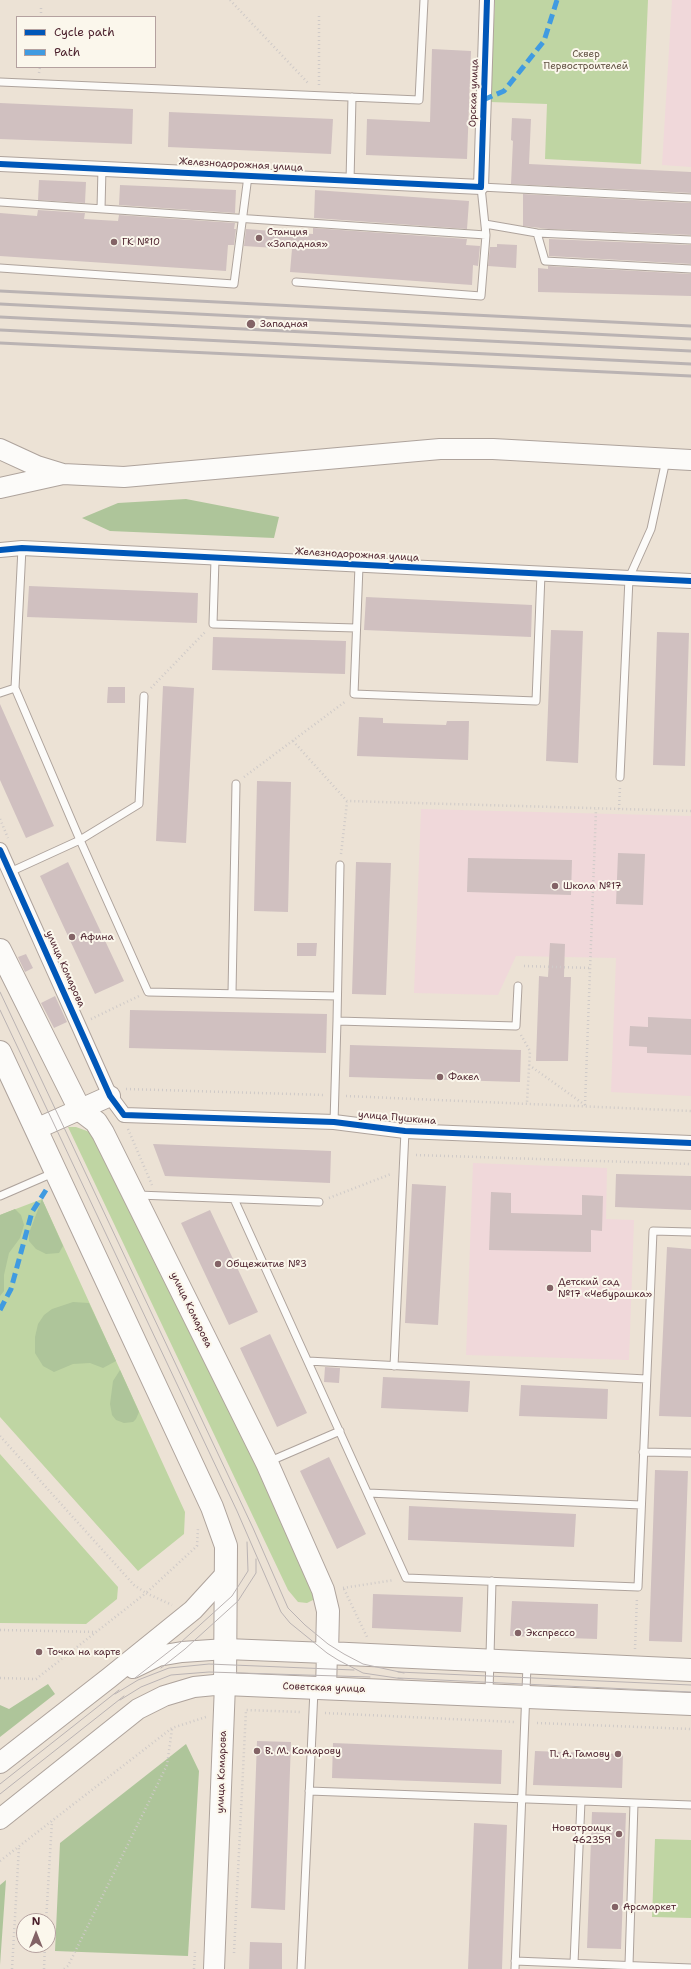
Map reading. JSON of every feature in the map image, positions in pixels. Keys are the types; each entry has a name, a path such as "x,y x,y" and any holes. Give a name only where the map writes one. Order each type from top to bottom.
{"main road":[{"path":"0,449 37,466 63,474 124,477 440,449 493,449 691,460"},
{"path":"0,488 63,474"},
{"name":"улица Комарова","path":"0,950 80,1110 96,1122 135,1195 267,1463 323,1590 328,1611 328,1654 320,1688"},
{"path":"0,1052 212,1507 226,1546 225,1575 193,1610 109,1678 0,1762"},
{"path":"36,1129 117,1093"},
{"name":"улица Комарова","path":"214,1969 225,1684 225,1575"},
{"path":"109,1678 158,1656 226,1648 691,1670"},
{"name":"Советская улица","path":"0,1819 138,1709 164,1696 194,1687 225,1684 691,1704"}],"street":[{"name":"Орская улица","path":"481,187 487,0"},
{"name":"Железнодорожная улица","path":"0,164 481,187"},
{"name":"Железнодорожная улица","path":"22,548 215,559 691,581"},
{"path":"0,550 22,548"},
{"name":"улица Комарова","path":"5,845 10,872 117,1093"},
{"name":"улица Пушкина","path":"117,1093 124,1115 334,1122 404,1131 691,1143"}],"lane":[{"path":"0,82 419,100 424,0"},
{"path":"350,180 352,97"},
{"path":"101,209 102,168"},
{"path":"0,268 234,284 248,176"},
{"path":"296,282 481,296 486,235 481,187 691,198"},
{"path":"0,202 486,235"},
{"path":"485,224 537,234 691,240"},
{"path":"537,234 545,262 691,269"},
{"path":"620,776 629,578 651,529 666,458"},
{"path":"22,548 15,688 80,840 148,992 337,996"},
{"path":"215,559 213,624 356,628"},
{"path":"359,566 354,694 536,701 541,574"},
{"path":"0,693 15,688"},
{"path":"10,872 80,840 138,804 144,696"},
{"path":"232,993 236,784"},
{"path":"334,1122 340,865"},
{"path":"337,1021 516,1026 518,986"},
{"path":"394,1366 404,1131"},
{"path":"0,1196 56,1172"},
{"path":"135,1195 319,1202"},
{"path":"234,1199 406,1578 638,1586 653,1231 691,1232"},
{"path":"308,1361 646,1379"},
{"path":"267,1463 340,1431"},
{"path":"643,1452 691,1453"},
{"path":"368,1493 641,1505"},
{"path":"489,1695 492,1581"},
{"path":"514,1969 527,1663"},
{"path":"301,1969 313,1713 320,1688"},
{"path":"309,1791 691,1806"},
{"path":"574,1963 581,1801"},
{"path":"629,1965 634,1803"},
{"path":"515,1961 691,1968"}],"path":[{"path":"230,0 319,95"},
{"path":"41,5 41,16"},
{"path":"319,15 319,95"},
{"path":"144,696 213,624"},
{"path":"236,784 354,694"},
{"path":"293,741 348,802 691,811"},
{"path":"619,809 620,776"},
{"path":"340,865 348,802"},
{"path":"585,1105 596,809"},
{"path":"0,819 5,845"},
{"path":"524,966 590,968"},
{"path":"91,1019 148,992"},
{"path":"88,1012 94,1026"},
{"path":"516,1026 530,1051 528,1102"},
{"path":"529,1065 585,1105"},
{"path":"117,1093 335,1095 691,1110"},
{"path":"404,1155 691,1164"},
{"path":"319,1202 403,1169"},
{"path":"0,1436 134,1585 178,1607"},
{"path":"0,1678 36,1679 146,1592 197,1546 199,1524"},
{"path":"343,1588 406,1578"},
{"path":"635,1648 638,1586"},
{"path":"0,1630 95,1632"},
{"path":"234,1961 246,1710 691,1729"},
{"path":"0,1861 172,1728 206,1717"},
{"path":"64,1969 68,1966 167,1765 172,1728"},
{"path":"46,1913 52,1821"},
{"path":"12,1969 19,1846"},
{"path":"44,1969 45,1953"}],"shaded area":[{"path":"672,0 691,0 691,167 662,165"},
{"name":"Школа №17","path":"421,809 691,816 691,1096 611,1092 616,958 516,956 498,995 414,993"},
{"name":"Детский сад №17 «Чебурашка»","path":"473,1163 607,1168 606,1219 634,1220 629,1360 466,1355"}],"green space":[{"name":"Сквер Первостроителей","path":"495,0 648,0 641,164 545,159 547,104 490,102"},
{"path":"186,499 279,517 274,538 110,531 82,518 118,503"},
{"path":"68,1127 76,1127 98,1135 317,1590 315,1599 307,1603 298,1602 288,1590"},
{"path":"42,1199 185,1512 184,1534 138,1571 0,1417 0,1215"},
{"path":"42,1199 63,1246 59,1253 46,1254 36,1249 29,1241 29,1233"},
{"path":"15,1209 21,1215 24,1225 20,1238 9,1253 4,1275 4,1291 0,1296 0,1215"},
{"path":"73,1302 89,1303 116,1361 103,1368 90,1363 73,1364 54,1372 43,1366 35,1353 35,1337 38,1324 44,1315 52,1309"},
{"path":"120,1370 139,1412 133,1422 124,1423 116,1420 112,1415 110,1404 113,1381"},
{"path":"0,1454 118,1587 117,1599 86,1624 0,1623"},
{"path":"48,1684 55,1694 0,1737 0,1705 9,1709"},
{"path":"186,1744 199,1771 188,1956 56,1951 60,1843"},
{"path":"655,1839 691,1840 691,1918 652,1917"},
{"path":"6,1880 0,1965 0,1885"}],"building":[{"path":"432,49 471,51 467,159 366,155 367,119 430,122"},
{"path":"0,103 133,109 132,144 0,139"},
{"path":"169,112 333,119 331,154 168,147"},
{"path":"512,118 531,119 529,164 691,172 691,193 511,184 513,141 511,140"},
{"path":"39,180 86,182 85,203 38,200"},
{"path":"120,185 236,190 235,213 119,205"},
{"path":"315,190 469,201 467,229 314,218"},
{"path":"523,194 691,203 691,235 549,229 523,226"},
{"name":"ГК №10","path":"38,210 85,213 84,219 118,221 119,215 235,223 234,229 236,229 234,245 228,245 226,271 0,256 0,213 37,216"},
{"path":"313,228 467,239 466,245 480,246 478,266 473,265 472,285 290,272 292,249 244,246 246,229 313,234"},
{"path":"549,239 691,245 691,264 549,256"},
{"path":"497,244 517,245 516,268 488,266 490,247 497,247"},
{"path":"548,266 691,274 691,296 538,292 538,268 548,269"},
{"path":"29,586 198,593 197,623 27,617"},
{"path":"366,597 532,605 531,637 364,630"},
{"path":"551,630 583,631 578,763 546,761"},
{"path":"657,632 689,633 685,766 653,765"},
{"path":"213,637 346,641 345,674 212,670"},
{"path":"163,686 194,688 186,843 156,841"},
{"path":"108,687 125,687 125,703 107,703"},
{"path":"0,704 54,826 26,838 0,780"},
{"path":"359,717 383,718 383,723 446,725 447,721 469,721 468,760 357,756"},
{"path":"257,781 291,782 288,912 254,911"},
{"path":"618,853 645,854 643,905 616,904"},
{"path":"468,858 572,860 571,895 467,892"},
{"path":"68,862 124,981 95,994 40,876"},
{"path":"356,862 391,863 386,995 352,994"},
{"path":"297,943 317,943 316,956 297,956"},
{"path":"550,943 565,944 564,977 571,977 568,1061 536,1061 539,976 548,977"},
{"path":"26,954 33,968 25,972 18,957"},
{"path":"55,996 67,1022 54,1028 41,1003"},
{"path":"130,1010 327,1014 326,1053 129,1048"},
{"path":"648,1017 691,1019 691,1055 647,1053 647,1047 629,1046 630,1026 648,1027"},
{"path":"350,1045 521,1050 520,1082 349,1077"},
{"path":"153,1144 331,1151 330,1183 165,1176"},
{"path":"616,1174 691,1176 691,1210 615,1207"},
{"path":"412,1184 446,1186 438,1325 405,1323"},
{"path":"491,1192 511,1193 511,1213 582,1215 582,1195 603,1196 602,1231 591,1230 591,1252 489,1250"},
{"name":"Общежитие №3","path":"210,1210 258,1312 229,1325 181,1223"},
{"path":"667,1247 691,1249 691,1417 659,1416"},
{"path":"270,1334 307,1413 277,1427 240,1348"},
{"path":"325,1367 340,1368 339,1383 324,1382"},
{"path":"383,1377 470,1381 468,1412 381,1408"},
{"path":"521,1385 608,1389 607,1419 519,1416"},
{"path":"329,1457 366,1534 337,1549 300,1471"},
{"path":"655,1470 688,1471 682,1642 649,1641"},
{"path":"409,1506 576,1514 574,1547 408,1540"},
{"path":"373,1594 463,1597 461,1632 372,1628"},
{"path":"512,1601 598,1604 597,1639 510,1636"},
{"path":"257,1741 291,1742 285,1910 251,1908"},
{"path":"333,1743 502,1750 501,1784 332,1778"},
{"path":"535,1751 623,1754 622,1788 533,1785"},
{"path":"592,1812 626,1813 621,1949 587,1948"},
{"path":"474,1823 507,1825 502,1969 468,1969"},
{"path":"250,1942 282,1943 282,1969 249,1969"}],"tram line":[{"path":"0,992 253,1528 288,1608 305,1625 328,1644 344,1654 363,1664 404,1673"},
{"path":"0,1010 237,1511 281,1612 290,1623 338,1660 363,1673 403,1679"},
{"path":"135,1678 180,1643 232,1596 248,1571 247,1542"},
{"path":"161,1668 185,1649 238,1601 256,1573 256,1559"},
{"path":"115,1694 138,1680 169,1668 209,1664 354,1670"},
{"path":"120,1700 141,1687 171,1675 209,1672 370,1677"},
{"path":"398,1672 691,1685"},
{"path":"398,1678 691,1692"},
{"path":"0,1784 119,1690"},
{"path":"0,1794 124,1696"}],"railway":[{"path":"0,291 691,326"},
{"path":"0,304 691,339"},
{"path":"0,317 691,351"},
{"path":"0,330 691,364"},
{"path":"0,343 691,376"}],"marked path":[{"path":"483,100 504,91 544,41 557,0"},
{"path":"0,1310 11,1289 32,1212 46,1190"}],"cycle path":[{"path":"0,164 481,187 487,0"},
{"path":"0,550 22,548 691,581"},
{"path":"0,850 110,1096 124,1115 334,1122 405,1131 691,1143"}],"place":[{"name":"Станция «Западная»","path":"259,238"},
{"name":"ГК №10","path":"114,242"},
{"name":"Западная","path":"251,324"},
{"name":"Школа №17","path":"555,886"},
{"name":"Афина","path":"72,937"},
{"name":"Факел","path":"440,1077"},
{"name":"Общежитие №3","path":"218,1264"},
{"name":"Детский сад №17 «Чебурашка»","path":"550,1288"},
{"name":"Экспрессо","path":"518,1633"},
{"name":"Точка на карте","path":"39,1652"},
{"name":"В. М. Комарову","path":"257,1751"},
{"name":"П. А. Гамову","path":"618,1754"},
{"name":"Новотроицк 462359","path":"619,1834"},
{"name":"Арсмаркет","path":"615,1907"}]}
